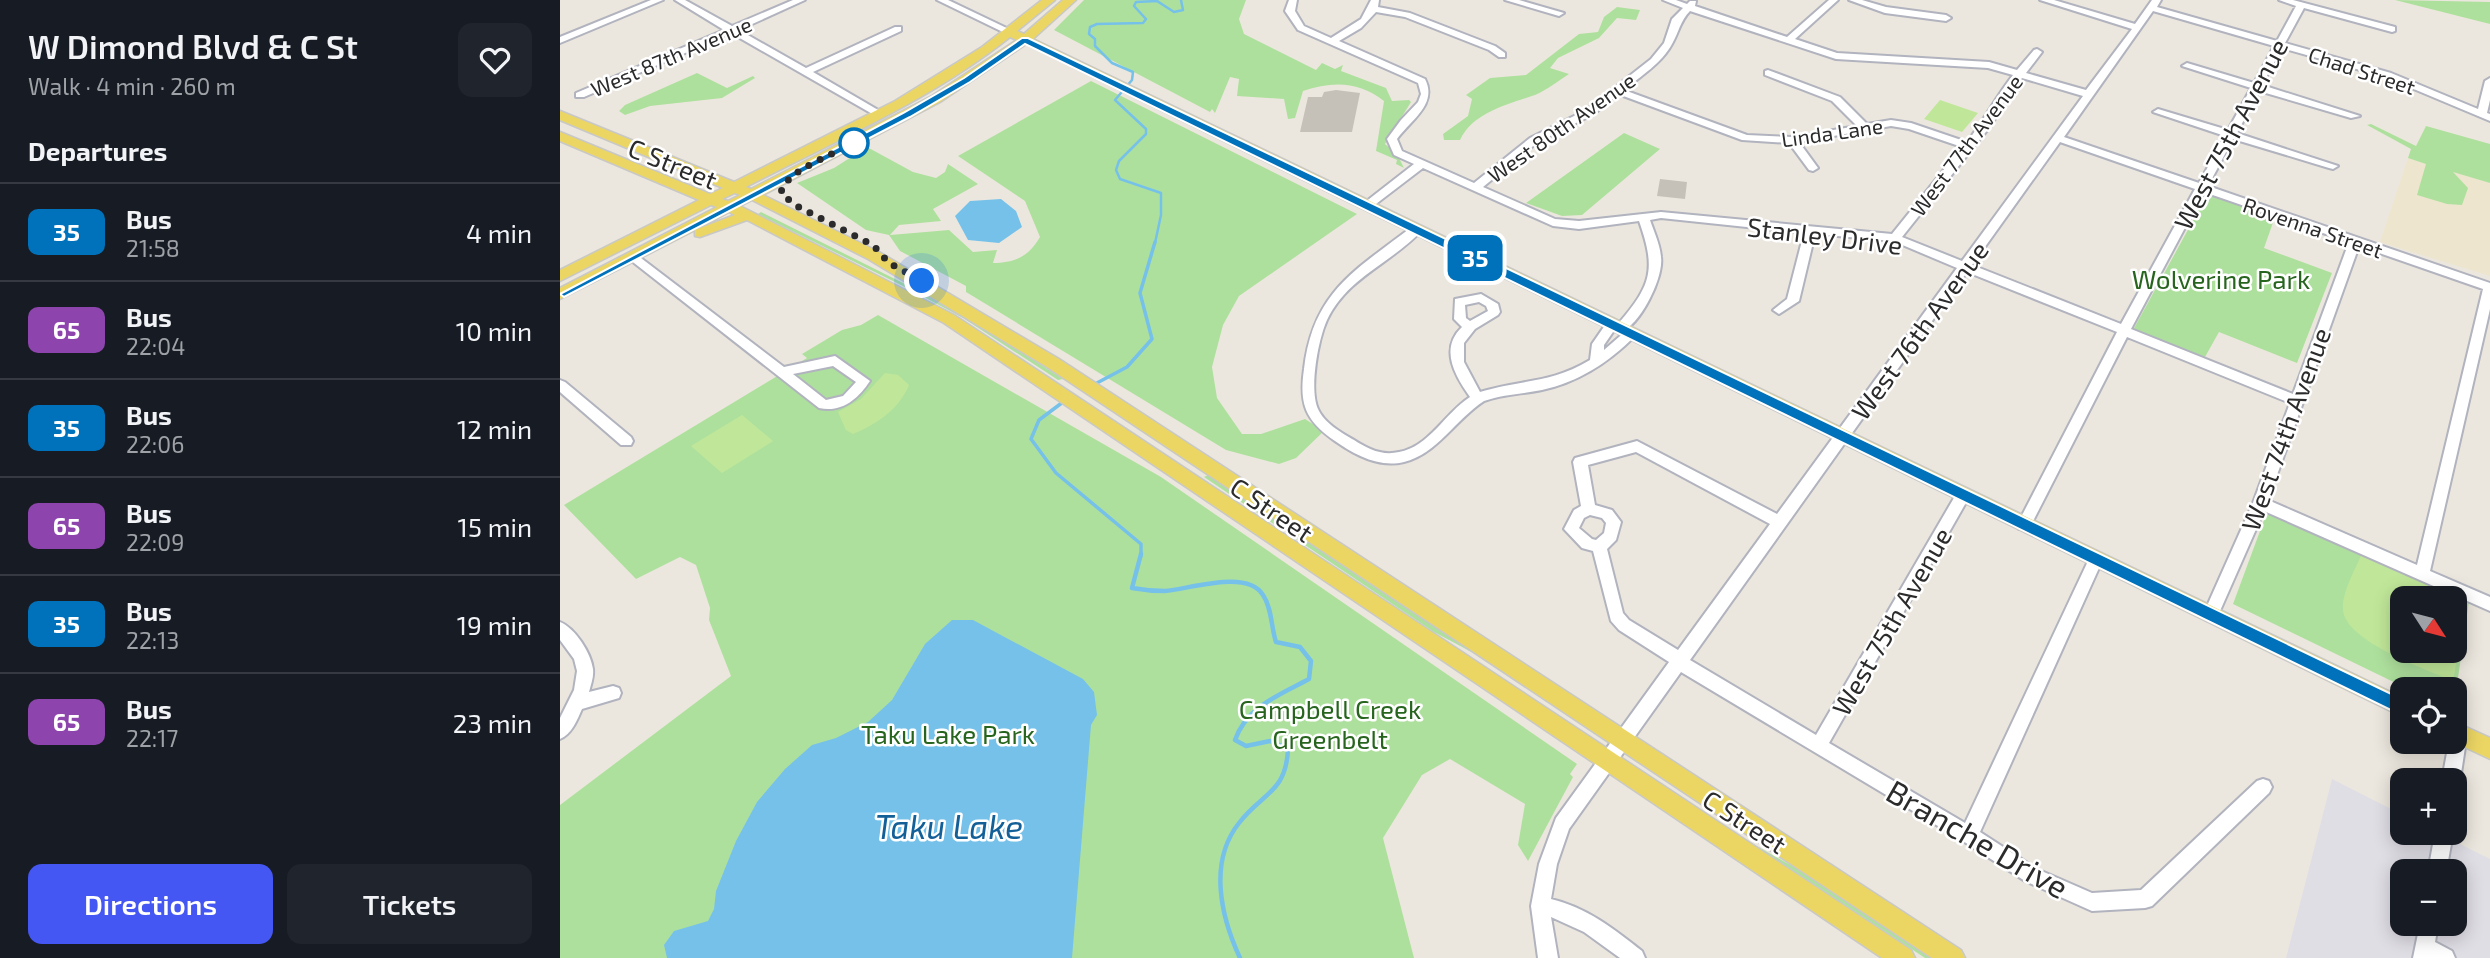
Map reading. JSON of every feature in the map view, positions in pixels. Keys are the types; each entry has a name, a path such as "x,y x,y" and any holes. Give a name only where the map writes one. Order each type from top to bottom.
{"main road":[{"path":"560,276 880,114 956,70 1010,32 1049,0"},
{"path":"907,115 967,80 1025,40 1070,0"},
{"path":"1010,32 2390,702"},
{"path":"560,294 907,115 967,87 1014,58 1038,52 1056,55"},
{"name":"C Street","path":"560,115 752,195 889,263 1053,363 1112,414 1608,762 1903,958"},
{"name":"C Street","path":"560,136 748,215 916,300 1043,379 1112,414 1623,741 1953,958"},
{"path":"560,144 681,198 685,203 681,215"},
{"path":"718,180 799,156"},
{"path":"793,174 781,188 782,195 873,245 889,263"},
{"path":"635,255 654,253 748,215"},
{"path":"2467,738 2490,748"}],"street":[{"path":"560,40 659,0"},
{"path":"679,0 880,114"},
{"name":"West 87th Avenue","path":"580,95 801,0"},
{"path":"941,0 1010,32"},
{"path":"1293,0 1290,11 1294,20 1309,33 1331,42 1367,19 1375,5 1492,48 1502,55"},
{"path":"1508,0 1559,13"},
{"path":"1667,0 1692,3 1836,55 1989,65 2088,94"},
{"path":"1789,40 1834,0"},
{"path":"1853,0 1885,10 1946,18"},
{"path":"2044,0 2071,4 2136,27"},
{"path":"2283,0 2392,29"},
{"name":"West 80th Avenue","path":"1475,188 1534,140 1590,112 1662,53 1671,27 1692,3"},
{"name":"West 76th Avenue","path":"1548,958 1540,906 1548,864 1562,824 2154,4"},
{"name":"Chad Street","path":"2154,4 2388,75 2486,117"},
{"name":"West 75th Avenue","path":"2024,524 2124,330 2301,5"},
{"path":"808,71 898,29"},
{"name":"Stanley Drive","path":"1331,42 1422,81 1427,93 1424,103 1406,120 1392,139 1398,153 1553,222 1579,225 1661,215 1895,238 2296,400"},
{"name":"West 77th Avenue","path":"1895,238 1968,146 2037,52"},
{"path":"2187,66 2355,116"},
{"path":"1768,73 1836,99 1863,126"},
{"path":"2486,117 2490,81"},
{"path":"568,90 592,100"},
{"name":"Linda Lane","path":"1618,90 1746,138 1792,140 1863,126 1900,124 1968,146"},
{"path":"2158,112 2333,166"},
{"name":"Rovenna Street","path":"2058,138 2490,287"},
{"path":"1792,140 1813,168"},
{"path":"1368,205 1421,164"},
{"path":"1596,359 1598,344 1621,328 1631,317 1655,274 1656,258 1643,217"},
{"path":"1417,229 1349,286 1322,319 1311,357 1310,410 1316,420 1336,435 1374,456 1388,459 1413,453 1478,399 1554,383 1579,373 1596,359 1613,351 1621,328"},
{"path":"1779,310 1793,301 1810,231"},
{"name":"West 74th Avenue","path":"2211,615 2260,503 2355,242"},
{"path":"635,255 782,372 824,405 847,400 864,381 835,361 782,372"},
{"path":"2422,574 2490,287"},
{"path":"1469,327 1458,340 1455,357 1463,379 1478,399"},
{"path":"560,385 626,440"},
{"path":"1589,509 1580,462 1637,446 1781,523"},
{"name":"West 75th Avenue","path":"1818,747 1963,495"},
{"path":"2260,503 2490,604"},
{"path":"1589,509 1607,514 1614,522 1611,536 1599,547 1587,544 1571,528 1579,514 1589,509"},
{"name":"Branche Drive","path":"1599,547 1619,621 1679,663 1969,835 2031,875 2092,902 2144,899 2263,788"},
{"path":"1969,835 2096,559"},
{"path":"560,629 580,651 587,669 576,703 560,731"},
{"path":"576,703 613,693"},
{"path":"1540,906 1562,909 1587,921 1635,958"},
{"path":"2425,953 2445,958"}],"shaded area":[{"path":"2408,158 2490,183 2490,276 2380,242"},
{"path":"2332,779 2390,808 2390,845 2462,845 2490,859 2490,958 2286,958"}],"green space":[{"path":"1084,0 1246,0 1239,19 1244,34 1316,70 1322,63 1335,69 1343,65 1341,71 1386,88 1392,101 1411,102 1385,144 1397,154 1404,168 1396,164 1397,160 1376,151 1384,101 1375,94 1355,86 1335,84 1303,91 1295,118 1288,119 1284,99 1237,96 1239,79 1230,77 1215,113 1212,109 1210,112 1054,30"},
{"path":"2395,0 2490,2 2490,24"},
{"path":"1617,7 1640,10 1636,20 1617,18 1599,38 1558,58 1550,68 1569,74 1539,93 1483,116 1466,130 1460,140 1444,140 1443,134 1468,116 1472,99 1466,95 1490,78 1526,75 1579,34 1598,32 1604,17"},
{"path":"697,73 727,88 753,76 755,78 722,98 650,106 625,115 619,111 625,105"},
{"path":"1091,81 1357,214 1239,296 1223,325 1212,367 1217,398 1242,434 1261,434 1305,419 1324,431 1296,458 1279,464 1226,450 966,292 966,286 900,251 889,235 866,230 797,183 834,168 867,147 913,172 936,178 945,172 948,164 978,184 933,209 941,221 899,225 890,235 949,230 973,252 997,250 993,263 1015,260 1026,254 1040,237 1025,201 958,156"},
{"path":"1940,100 1978,113 1962,132 1924,119"},
{"path":"2371,124 2416,146 2426,126 2490,144 2490,183 2453,172 2468,188 2462,205 2447,204 2417,195 2426,164 2408,158 2411,149 2367,125"},
{"path":"1624,133 1660,149 1582,215 1562,216 1526,203"},
{"name":"Wolverine Park","path":"2207,195 2275,217 2264,248 2332,273 2297,363 2219,332 2205,357 2133,330"},
{"path":"761,212 949,306 1063,379 1058,380 963,318 758,214"},
{"name":"Taku Lake Park","path":"878,315 1161,477 1577,764 1570,774 1573,777 1528,861 1518,845 1525,804 1450,759 1422,775 1383,838 1414,958 560,958 560,805 731,676 709,620 710,608 696,565 680,557 636,579 564,505 807,358 802,354 842,330 861,325"},
{"path":"885,373 898,375 909,385 905,394 886,415 870,426 853,434 846,430 838,412 861,399"},
{"path":"742,415 773,441 722,473 691,446"},
{"path":"1208,475 1492,663 1434,632 1204,477"},
{"path":"2267,512 2435,586 2390,586 2390,663 2460,663 2458,677 2390,677 2390,680 2233,604"},
{"path":"2362,553 2425,580 2430,586 2390,586 2390,653 2371,643 2347,621 2343,602"},
{"path":"2412,663 2456,663 2454,677 2444,677"},
{"path":"1748,841 1808,875 1933,958 1925,958"}],"water":[{"path":"1001,199 1016,211 1022,227 999,243 968,240 955,216 970,201"},
{"name":"Taku Lake","path":"952,620 973,620 1083,679 1094,692 1097,715 1091,725 1072,958 667,958 664,945 674,931 708,921 714,909 716,891 736,841 757,802 785,769 812,745 836,738 868,722 892,700 925,644"}],"building":[{"path":"1336,90 1360,93 1352,132 1300,132 1308,97 1322,97 1324,92"},
{"path":"1660,179 1687,182 1685,199 1657,196"}],"waterway":[{"path":"1155,243 1161,215 1161,193 1120,179 1116,170 1119,161 1146,134 1146,129 1115,100 1132,80 1133,72 1112,63 1095,46 1095,39 1089,34 1090,27 1097,24 1143,23 1146,19 1134,6 1136,2 1157,1 1174,12 1183,10 1181,0"},
{"path":"1095,384 1127,367 1152,339 1140,293 1155,242"},
{"path":"1063,402 1039,420 1031,439 1056,473 1141,544 1141,554"},
{"path":"1141,554 1132,588 1165,591 1217,582 1244,583 1255,587 1268,606 1276,642 1300,647 1311,661 1309,679 1256,710 1240,728 1235,740 1246,746 1270,741 1288,749 1283,775 1278,784 1239,823 1229,838 1223,855 1223,908 1240,958"}],"bus line":[{"name":"35","path":"560,294 907,115 967,80 1025,40 2390,702"}],"route":[{"path":"854,143 793,174 781,188 781,193 795,205 873,245 889,263 922,281"}],"park label":[{"name":"Campbell Creek Greenbelt","path":"1330,723"}]}
